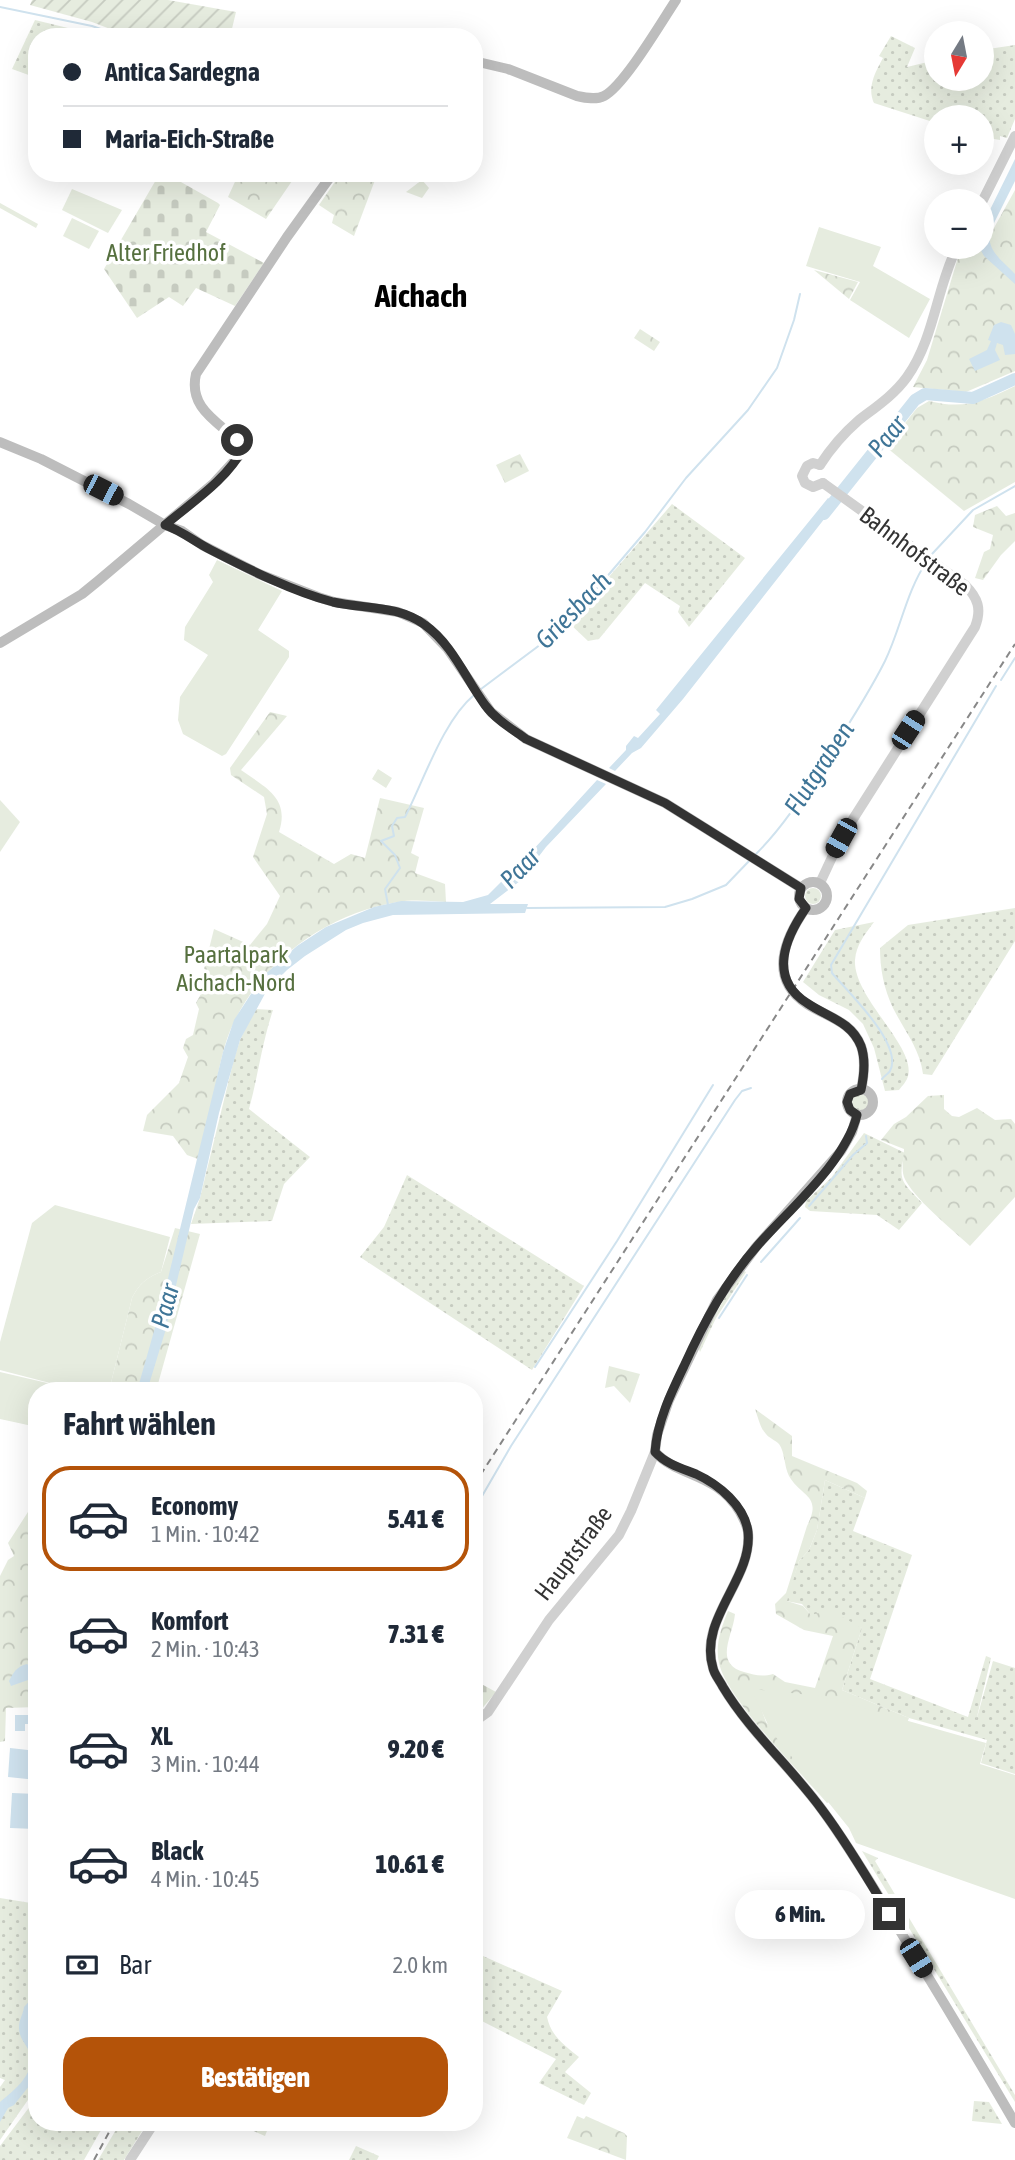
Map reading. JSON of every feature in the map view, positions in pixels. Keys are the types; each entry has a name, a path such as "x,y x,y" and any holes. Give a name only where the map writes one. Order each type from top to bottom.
{"main road":[{"path":"483,63 508,69 577,96 603,96 615,86 650,40 676,0"},
{"path":"0,643 82,594 220,478 243,448 201,408 194,389 196,374 327,182"},
{"path":"0,442 112,495 259,574 334,602 398,612 417,620 431,629 447,648 486,706 526,739 665,803 801,888"},
{"path":"810,881 820,883 826,890 825,904 817,909 806,908 799,899 801,888 810,881"},
{"path":"806,908 784,949 785,973 789,984 805,1003 842,1022 854,1034 863,1059 861,1090"},
{"path":"861,1090 869,1093 872,1104 865,1114 857,1115 850,1110 847,1102 850,1094 861,1090"},
{"name":"Hauptstraße","path":"655,1452 659,1429 669,1400 715,1303 744,1261 841,1151 852,1132 857,1115"},
{"path":"655,1452 661,1458 707,1480 723,1491 736,1506 747,1526 746,1554 711,1642 713,1669 733,1703 822,1809 848,1847 958,2024 1015,2123"}],"street":[{"path":"988,189 1015,136"},
{"path":"824,483 826,473 820,465 845,433 898,388 914,366 928,336 952,259"},
{"name":"Bahnhofstraße","path":"820,465 813,463 807,466 802,476 805,484 813,487 824,483 836,491 934,563 973,594 979,604 979,618 841,838 820,883"},
{"name":"Hauptstraße","path":"483,1716 488,1713 549,1620 619,1535 655,1452"},
{"path":"130,2160 150,2131"}],"green space":[{"path":"32,0 168,0 236,12 232,28 108,28 30,5"},
{"path":"35,20 68,28 31,28"},
{"path":"28,35 28,75 12,69"},
{"path":"891,36 915,48 907,67 924,63 924,91 994,91 994,48 1015,45 1015,119 1007,138 1000,136 1000,140 994,139 994,105 924,105 924,119 874,103 871,91 883,58 879,56"},
{"name":"Alter Friedhof","path":"155,182 181,182 218,203 220,205 206,232 264,263 235,306 196,288 183,306 169,297 137,318 104,269"},
{"path":"235,182 291,182 266,219 228,197"},
{"path":"335,182 374,182 354,236 332,223 334,215 319,205"},
{"path":"419,182 424,182 429,188 422,198 406,192"},
{"path":"72,189 122,210 108,233 62,210"},
{"path":"1015,190 1015,371 966,392 913,387 927,360 958,259 994,259 994,228"},
{"path":"0,203 38,224 36,228 0,208"},
{"path":"72,218 99,231 89,249 63,236"},
{"path":"819,227 881,247 873,266 930,299 909,338 850,300 860,282 806,266"},
{"path":"814,270 858,282 849,299"},
{"path":"640,329 660,342 654,351 634,338"},
{"path":"1015,386 1015,482 964,511 886,447 917,408 929,401 953,405 974,403"},
{"path":"520,454 529,471 505,483 496,465"},
{"path":"672,504 745,558 689,627 678,612 680,606 645,583 599,639 588,641 569,623"},
{"path":"997,506 1006,516 1015,513 1015,541 983,580 975,578 984,552 990,549 993,535 973,527 975,515"},
{"path":"217,560 282,591 258,630 289,651 289,657 226,754 222,756 183,734 178,720 180,697 208,655 184,640 185,627 213,582 209,575"},
{"name":"Paartalpark Aichach-Nord","path":"270,712 287,716 241,770 274,795 281,810 279,832 334,864 351,854 365,858 380,798 424,808 411,853 419,857 415,873 445,884 446,902 404,901 348,916 302,942 282,958 248,998 227,1038 198,1159 187,1155 173,1136 143,1131 147,1115 179,1083 188,1057 183,1048 186,1039 193,1035 199,1009 196,1003 209,979 209,972 204,969 214,929 250,945 267,924 280,896 253,857 267,814 264,797 231,775 230,768"},
{"path":"378,769 392,778 386,788 372,779"},
{"path":"0,800 20,822 0,852"},
{"path":"810,888 816,888 821,896 819,902 810,904 805,899 805,893"},
{"path":"1015,908 1015,941 932,1075 923,1074 915,1048 887,994 880,948 908,925"},
{"path":"874,922 857,949 857,975 903,1051 908,1064 907,1078 899,1090 885,1091 874,1048 863,1024 849,1010 819,995 803,982 835,930"},
{"path":"255,1009 273,1010 249,1109 310,1157 284,1184 272,1221 191,1224 200,1198 234,1059"},
{"path":"856,1093 864,1093 869,1102 867,1109 856,1111 851,1106 851,1098"},
{"path":"944,1095 944,1109 952,1116 959,1117 977,1108 995,1120 1011,1119 1015,1124 1015,1197 970,1246 908,1185 903,1174 904,1149 881,1140 894,1124 906,1117 928,1096"},
{"path":"864,1133 905,1153 903,1181 922,1203 899,1230 877,1215 810,1211 805,1207 806,1201 831,1178"},
{"path":"407,1175 584,1286 532,1370 360,1257 384,1227"},
{"path":"55,1205 170,1237 161,1272 144,1282 132,1298 111,1382 46,1382 0,1370 0,1342 32,1223"},
{"path":"175,1228 200,1234 159,1382 111,1382 132,1298 144,1282 161,1272"},
{"path":"744,1271 746,1272 716,1318 700,1352 698,1347 724,1299"},
{"path":"609,1366 640,1374 630,1403 614,1386 605,1388"},
{"path":"0,1372 43,1382 28,1382 28,1425 0,1419"},
{"path":"755,1409 792,1436 792,1456 857,1483 867,1491 865,1498 825,1480 817,1530 809,1550 799,1561 787,1601 803,1606 811,1615 830,1610 862,1628 842,1690 909,1718 907,1723 755,1692 766,1722 818,1784 846,1793 827,1803 749,1715 725,1678 719,1663 718,1643 728,1611 735,1614 727,1648 729,1662 735,1668 751,1674 773,1674 785,1682 815,1688 833,1636 804,1630 776,1614 775,1604 786,1593 813,1508 812,1502 789,1476 781,1447 764,1432"},
{"path":"825,1480 865,1498 853,1531 912,1555 870,1679 968,1717 986,1656 991,1658 976,1721 993,1661 1015,1668 1015,1774 981,1763 987,1740 909,1718 842,1690 862,1628 811,1615 802,1604 786,1601 799,1561 809,1550 817,1530"},
{"path":"28,1512 28,1707 6,1708 5,1741 0,1742 0,1576 8,1560 14,1556 8,1543"},
{"path":"483,1685 496,1692 483,1707"},
{"path":"751,1689 820,1696 986,1743 980,1764 1015,1775 1015,1899 856,1843 849,1828 771,1731"},
{"path":"862,1851 878,1858 875,1861 1015,2095 1015,2102"},
{"path":"0,1898 28,1903 28,2100 0,2140 0,2087 5,2080 0,2078"},
{"path":"483,1956 562,1991 547,2017 555,2035 579,2057 565,2072 591,2093 584,2105 539,2083 556,2059 483,2022"},
{"path":"974,2101 989,2102 1002,2124 972,2121"},
{"path":"28,2109 28,2131 100,2131 84,2160 0,2160 0,2146"},
{"path":"577,2116 584,2119 586,2116 624,2133 627,2136 626,2160 567,2138"},
{"path":"115,2131 142,2131 124,2160 98,2160"},
{"path":"253,2131 267,2131 265,2136"},
{"path":"356,2146 379,2156 377,2160 349,2160"}],"water":[{"path":"1015,159 1015,181 994,223 994,202"},
{"path":"994,252 1015,274 1015,284 987,259 994,259"},
{"path":"1001,322 1011,325 1015,334 1015,354 1005,355 1003,345 997,343 995,350 1000,360 975,371 969,359 987,350 994,325"},
{"path":"828,498 836,504 683,699 641,748 632,753 615,771 609,768 626,750 634,736 638,738 660,714 656,710"},
{"path":"597,780 606,784 546,847 520,881 490,904 528,904 525,913 393,915 363,923 346,930 305,956 267,990 240,1040 219,1113 200,1198 194,1209 165,1332 150,1382 140,1382 162,1303 223,1052 234,1020 262,977 297,946 326,927 374,907 401,901 463,902 488,895"},
{"path":"28,1665 28,1680 11,1686 9,1681 21,1666"},
{"path":"15,1715 28,1715 25,1731 15,1731"},
{"path":"10,1748 28,1750 28,1779 8,1777"},
{"path":"12,1793 28,1794 28,1829 10,1828"},
{"path":"28,2003 28,2049 20,2035 19,2025"},
{"path":"28,2072 28,2087 14,2105 8,2108 0,2122 0,2102"}],"waterway":[{"path":"0,7 98,28"},
{"name":"Griesbach","path":"481,689 564,627 645,532 686,478 748,410 777,368 800,294"},
{"name":"Paar","path":"824,514 915,400 925,394 973,398 1015,379"},
{"name":"Flutgraben","path":"932,554 973,510 1015,486"},
{"name":"Flutgraben","path":"756,854 794,808 864,698 885,661 914,585 927,561"},
{"path":"1001,680 1015,658"},
{"path":"882,1079 890,1071 892,1060 889,1047 872,1019 832,973 831,965 996,686"},
{"name":"Griesbach","path":"388,905 385,889 400,868 395,855 381,841 394,836 392,826 397,818 405,817 444,735 463,706 474,695"},
{"name":"Flutgraben","path":"527,908 665,907 726,885 750,860"},
{"path":"535,1367 713,1085"},
{"path":"483,1494 511,1446 735,1100 742,1091 751,1088"},
{"path":"809,1206 853,1155 867,1143 866,1136"},
{"path":"761,1262 800,1218"},
{"path":"719,1318 747,1275"}],"railway":[{"path":"483,1471 1015,644"},
{"path":"94,2160 110,2131"}],"district":[{"name":"Aichach","path":"421,295"}],"route":[{"path":"237,440 243,448 238,457 220,478 165,525 182,531 202,545 259,574 318,597 398,612 423,623 447,648 491,712 526,739 665,803 801,888 799,899 806,908 784,949 785,973 797,996 842,1022 854,1034 861,1048 861,1090 853,1091 847,1102 850,1110 857,1115 854,1127 841,1151 744,1261 715,1303 669,1400 657,1436 655,1452 668,1463 698,1475 723,1491 744,1520 748,1532 747,1549 716,1624 711,1642 713,1669 733,1703 822,1809 889,1914"}]}
